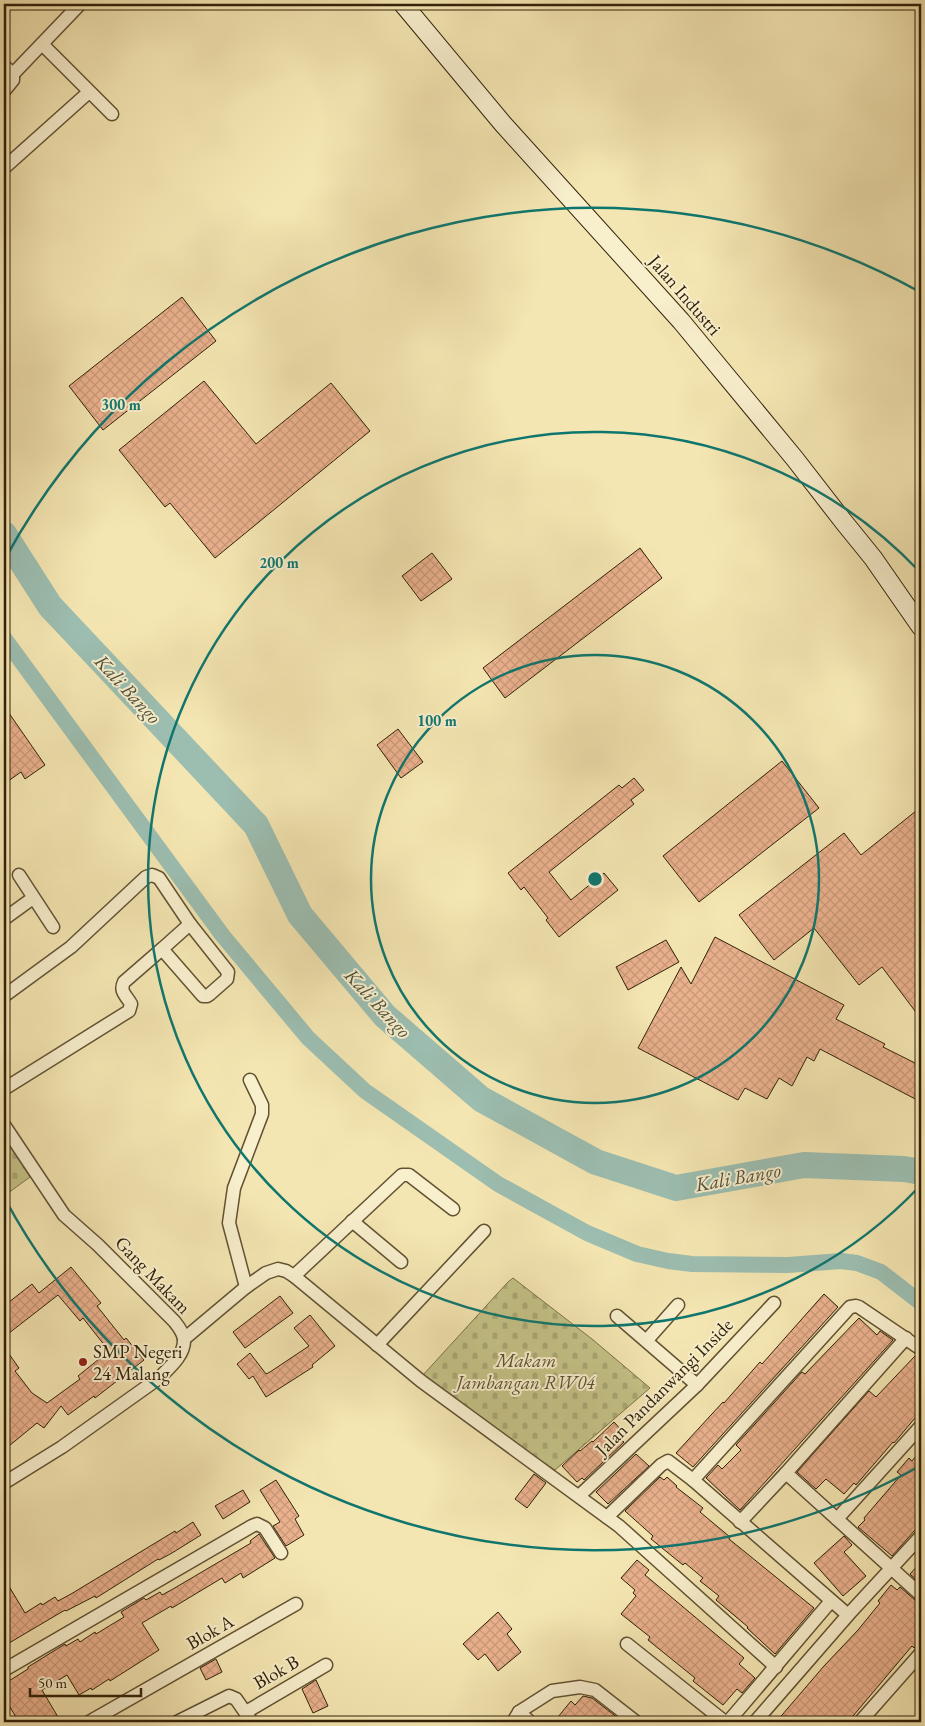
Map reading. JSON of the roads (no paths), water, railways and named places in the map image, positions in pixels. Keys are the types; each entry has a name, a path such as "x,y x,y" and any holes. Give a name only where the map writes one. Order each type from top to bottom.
{"street":[{"name":"Jalan Industri","path":"402,4 502,124 681,321 795,459 842,522 873,558 921,627"},
{"path":"4,91 13,80 8,70 42,44 72,6"},
{"path":"42,44 112,114"},
{"path":"4,168 89,92"},
{"path":"4,996 72,947 149,875 159,878 190,924 228,972 227,979 210,994 203,996 162,949"},
{"path":"19,876 53,927"},
{"path":"4,919 33,898"},
{"path":"4,1089 129,1011 131,1004 121,990 124,982 190,924"},
{"path":"246,1287 229,1223 234,1188 262,1114 262,1105 250,1080"},
{"name":"Gang Makam","path":"4,1125 64,1215 98,1245 174,1322 184,1339 182,1349 173,1365 159,1378 62,1447 4,1483"},
{"path":"294,1276 402,1174 409,1175 454,1209"},
{"path":"352,1221 401,1262"},
{"path":"377,1345 484,1231"},
{"path":"184,1339 246,1287 273,1269 286,1271 421,1381 607,1517 776,1667"},
{"name":"Jalan Pandanwangi Inside","path":"579,1496 696,1385 774,1303"},
{"path":"647,1340 678,1306"},
{"path":"693,1480 850,1307 859,1307 921,1349"},
{"path":"617,1316 647,1340 696,1385"},
{"path":"740,1522 906,1338"},
{"path":"837,1519 921,1426"},
{"path":"607,1517 665,1462 673,1464 848,1615"},
{"path":"786,1473 921,1595"},
{"path":"4,1670 252,1526 257,1524 264,1528 281,1553"},
{"path":"754,1722 848,1615 921,1536"},
{"path":"627,1644 727,1722 831,1601"},
{"name":"Blok A","path":"89,1722 296,1604"},
{"path":"860,1722 921,1653"},
{"name":"Blok B","path":"181,1721 229,1696 236,1699 249,1717 326,1665"},
{"path":"516,1717 552,1691 580,1687 595,1690 636,1722"},
{"path":"516,1717 530,1722"}],"waterway":[{"name":"Kali Bango","path":"4,534 50,606 256,825 300,915 385,1016 481,1099 596,1162 676,1188 804,1165 904,1169 921,1172"},
{"name":"Kali Bango","path":"4,638 223,936 308,1038 365,1091 498,1184 587,1233 637,1254 692,1264 788,1265 841,1261 857,1263 881,1272 921,1303"}],"place":[{"name":"SMP Negeri 24 Malang","path":"83,1362"}],"park label":[{"name":"Makam Jambangan RW04","path":"526,1371"}]}
